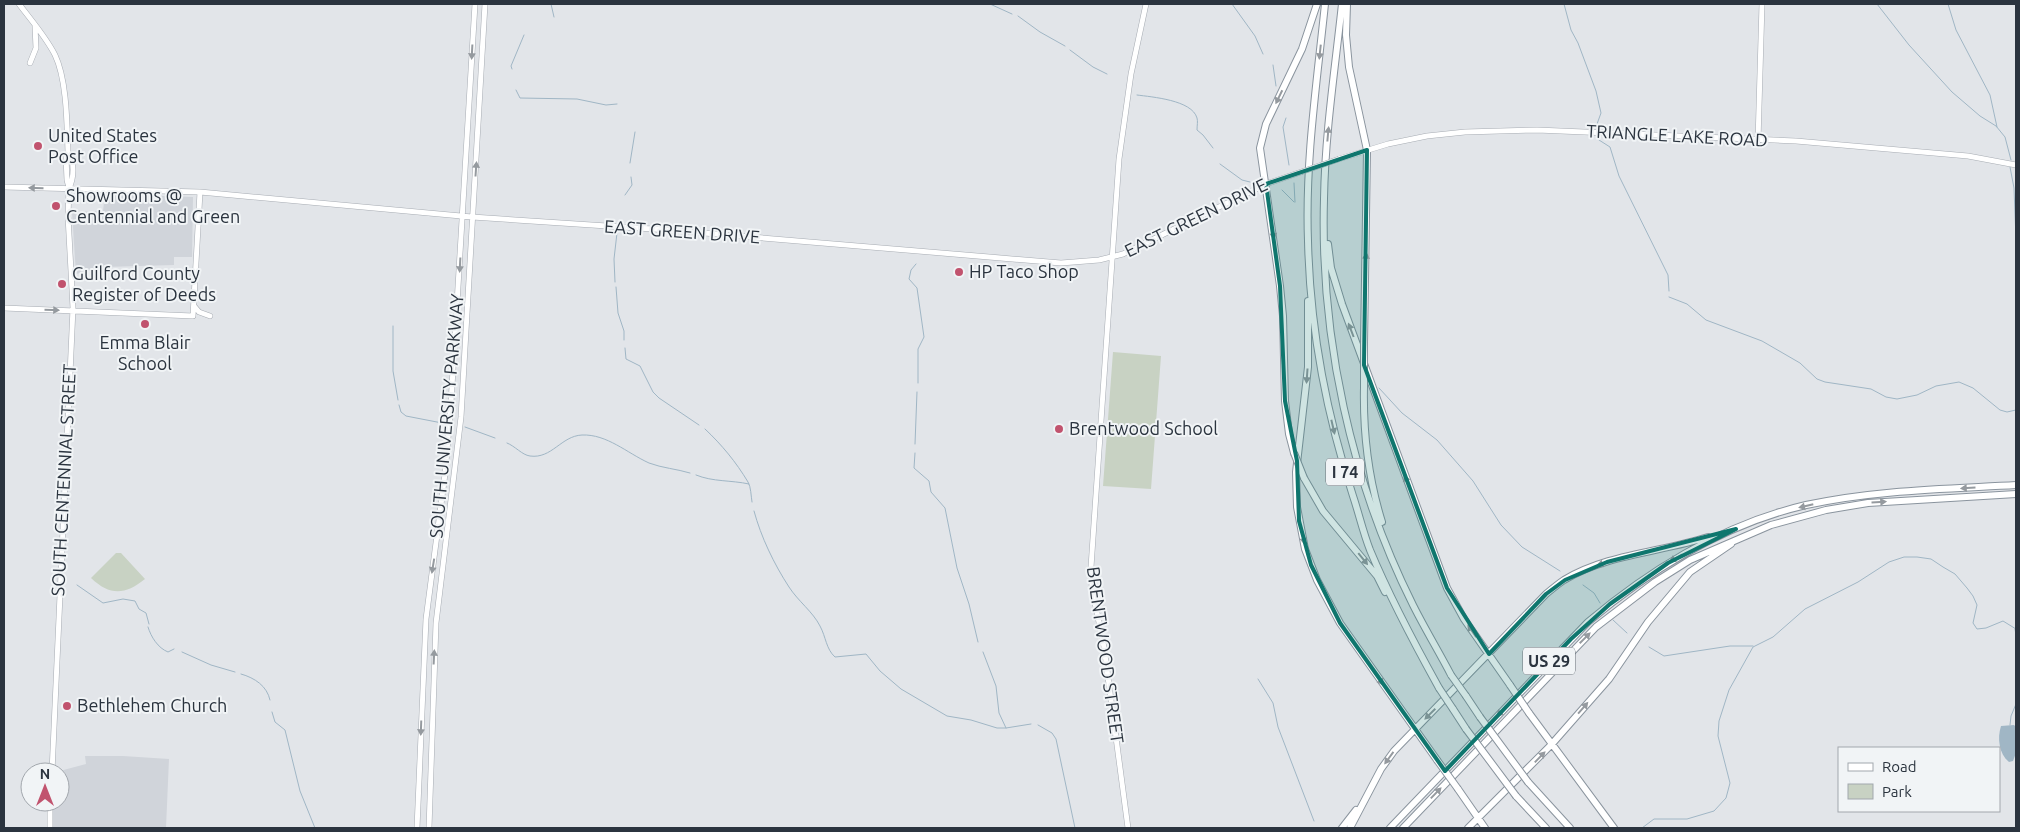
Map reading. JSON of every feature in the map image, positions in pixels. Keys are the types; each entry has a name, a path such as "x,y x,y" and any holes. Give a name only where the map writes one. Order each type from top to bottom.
{"highway":[{"path":"1316,4 1302,49 1263,134 1260,157 1266,184 1283,316 1285,401 1289,434 1304,478 1323,511 1377,576 1402,620"},
{"name":"I 74","path":"1325,4 1310,154 1308,240 1315,334 1322,379 1336,439 1370,548 1402,620 1440,688 1466,728 1516,796 1546,828"},
{"name":"I 74","path":"1342,4 1328,134 1324,200 1324,262 1328,307 1341,391 1360,468 1393,559 1413,605 1451,675 1528,782 1570,828"},
{"path":"1347,4 1346,35 1349,66 1367,150 1364,425 1369,472 1393,559"},
{"path":"1324,200 1331,268 1345,313 1447,588 1464,619 1551,745 1614,828"},
{"path":"1308,240 1305,252 1309,353 1296,472 1297,508 1302,535 1316,580 1331,609 1485,828"},
{"name":"US 29","path":"1390,828 1588,622 1668,563 1705,542 1770,516 1797,508 1859,496 2016,485"},
{"name":"US 29","path":"1402,828 1596,627 1675,569 1704,553 1747,534 1790,519 1856,505 2016,494"},
{"path":"1342,828 1394,750 1546,594 1565,580 1608,562 1686,544 1736,529"},
{"path":"1468,828 1551,745 1609,679 1648,622 1690,572 1747,534"},
{"path":"1350,828 1369,790"}],"main road":[{"name":"SOUTH CENTENNIAL STREET","path":"20,4 55,56 61,75 66,104 68,152 66,157 66,180 69,188 72,311 52,762"},
{"name":"SOUTH UNIVERSITY PARKWAY","path":"417,828 426,619 447,450 458,312 475,4"},
{"name":"SOUTH UNIVERSITY PARKWAY","path":"429,828 436,623 461,417 485,4"},
{"name":"BRENTWOOD STREET","path":"1128,828 1104,647 1091,576 1112,258 1123,125 1131,74 1146,4"},
{"path":"1758,141 1762,4"},
{"path":"30,62 36,48 35,26"},
{"name":"TRIANGLE LAKE ROAD","path":"1339,159 1367,150 1427,136 1503,130 1577,131 1758,141 1796,141 1963,156 2016,165"},
{"name":"EAST GREEN DRIVE","path":"4,187 200,192 472,218 661,229 1053,262 1112,258 1140,247 1266,184 1339,159"},
{"path":"4,308 193,316 200,192"},
{"path":"194,305 199,312 210,316"},
{"path":"50,812 50,828"}],"highlighted area":[{"path":"1367,150 1364,365 1447,588 1489,654 1546,594 1565,580 1607,562 1736,529 1668,563 1610,604 1571,639 1445,771 1340,623 1311,565 1299,521 1297,461 1285,401 1280,286 1266,184"}],"shaded area":[{"path":"105,194 193,197 192,257 174,257 174,265 104,267 76,274 72,212 103,211"},
{"path":"85,756 169,759 166,828 52,828 53,812 70,812 70,768 86,764"}],"green space":[{"path":"1113,352 1161,356 1151,489 1103,486"},
{"path":"116,553 121,553 145,579 131,588 118,591 105,588 91,578"}],"water":[{"path":"2014,725 2016,727 2016,753 2013,761 2009,762 2001,750 1999,741 2000,731 2001,726"}],"waterway":[{"path":"551,4 554,17"},
{"path":"990,4 1012,14"},
{"path":"1232,4 1255,36 1263,54"},
{"path":"1564,4 1571,30 1578,43 1596,91 1601,113 1597,124"},
{"path":"1877,4 1909,45 1952,92 1980,116 1996,126 2005,137 2011,160"},
{"path":"1948,4 1956,30 1990,95 1997,127"},
{"path":"1018,16 1040,32 1065,46"},
{"path":"512,69 511,66 524,35"},
{"path":"1070,50 1093,67 1107,74"},
{"path":"1273,65 1276,86"},
{"path":"516,90 520,98 577,99 606,105 617,104"},
{"path":"1137,95 1171,100 1188,107 1197,118 1197,130 1213,148"},
{"path":"1286,118 1283,127 1289,165"},
{"path":"630,163 635,132"},
{"path":"1599,140 1610,147 1619,176 1668,275 1669,291"},
{"path":"1220,164 1242,180 1250,182"},
{"path":"2010,167 2014,188 2016,239"},
{"path":"625,195 632,185 631,177"},
{"path":"1294,183 1295,202"},
{"path":"1282,190 1294,202"},
{"path":"615,282 614,259 617,233"},
{"path":"916,264 911,270 909,279 917,288 924,337 918,349 918,383"},
{"path":"616,287 618,313 624,331 624,340"},
{"path":"1669,297 1687,304 1706,320 1762,341 1800,363 1817,379 1825,382 1871,389 1886,397 1897,399 1917,395 1936,386 1959,382 1973,388 2000,410 2007,412 2016,410"},
{"path":"393,326 393,371 398,400"},
{"path":"625,348 626,359 640,366 653,392 699,425"},
{"path":"1379,388 1402,413 1437,440 1473,481 1501,525 1522,547 1560,571"},
{"path":"915,444 917,392"},
{"path":"399,405 401,412 406,416 442,423"},
{"path":"465,427 495,438"},
{"path":"705,429 728,454 748,482 752,502"},
{"path":"507,443 527,455 538,456 551,451 575,436 591,436 608,441 649,463 690,473"},
{"path":"915,453 914,468 929,481 931,492 945,508 957,568 969,604 978,642"},
{"path":"696,475 709,479 749,484"},
{"path":"754,511 768,550 778,569 793,592 817,621 835,657 866,654 880,671 901,689 947,716 971,720 997,728 1031,724"},
{"path":"1642,828 1654,819 1687,819 1714,811 1726,798 1730,783 1718,736 1719,721 1729,690 1753,647 1773,637 1805,609 1858,582 1889,562 1904,557 1931,559 1955,574 1973,596 1977,605 1973,623 1977,629 1986,628 2003,621 2016,629"},
{"path":"77,585 103,603 123,599 135,601 139,609 146,613 149,624"},
{"path":"1583,585 1594,593 1600,603"},
{"path":"1613,620 1627,633"},
{"path":"148,627 153,638 161,648 168,652 174,649"},
{"path":"2015,629 2016,635"},
{"path":"1649,647 1664,656 1730,646 1753,646"},
{"path":"182,652 211,665 235,672"},
{"path":"983,652 996,686 999,713 1006,728"},
{"path":"241,674 260,683 270,700"},
{"path":"1258,679 1273,703 1278,727 1314,821"},
{"path":"2010,725 2011,716 2016,704"},
{"path":"272,712 275,722 285,730 300,791 315,828"},
{"path":"1038,725 1052,733 1056,739 1075,828"}],"place":[{"name":"United States Post Office","path":"38,146"},
{"name":"Showrooms @ Centennial and Green","path":"56,206"},
{"name":"HP Taco Shop","path":"959,272"},
{"name":"Guilford County Register of Deeds","path":"62,284"},
{"name":"Emma Blair School","path":"145,324"},
{"name":"Brentwood School","path":"1059,429"},
{"name":"Bethlehem Church","path":"67,706"}]}
